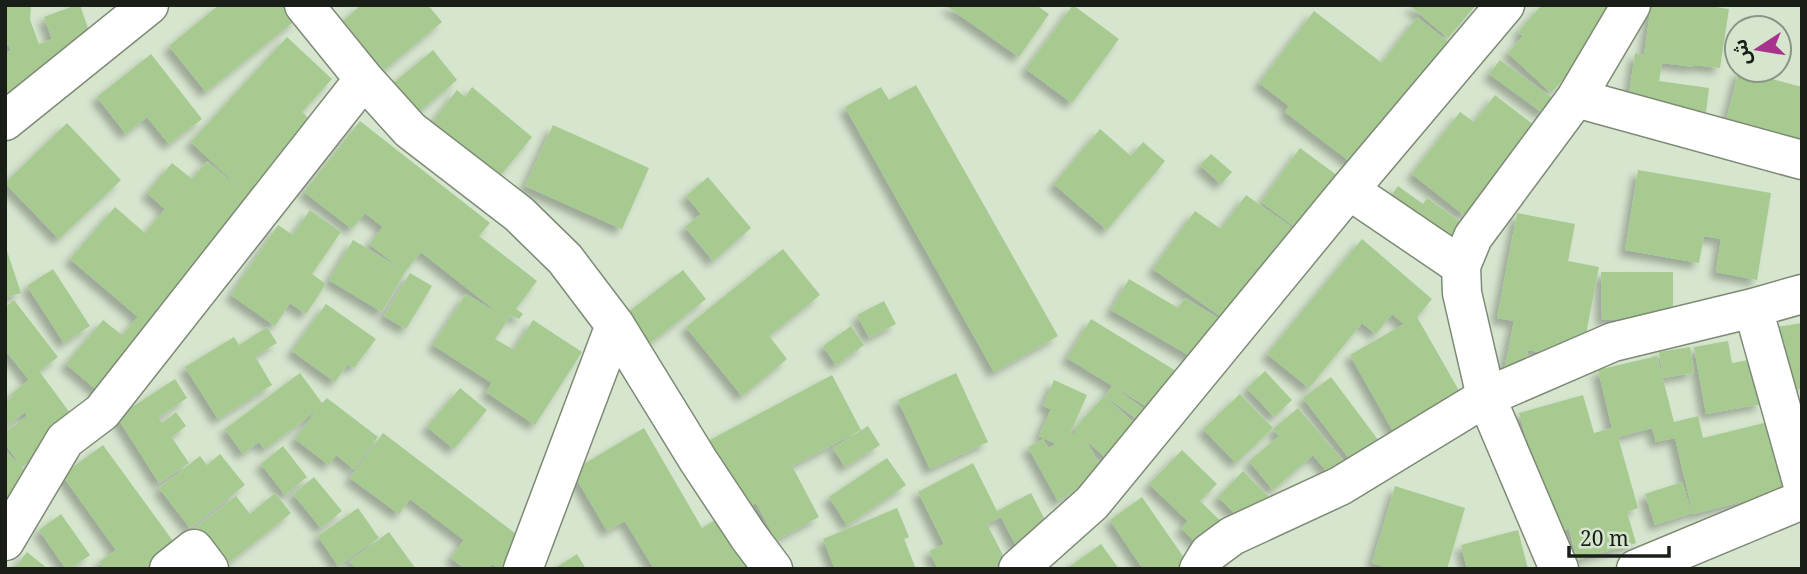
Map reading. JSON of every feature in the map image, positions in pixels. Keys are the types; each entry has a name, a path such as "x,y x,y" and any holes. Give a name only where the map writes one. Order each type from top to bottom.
{"street":[{"path":"5,121 149,5"},
{"path":"304,5 410,130 519,214 565,259 615,325 698,460 773,569"},
{"path":"1018,569 1092,503 1505,5"},
{"path":"1559,569 1486,397 1462,293 1461,266 1473,237 1576,98 1631,5"},
{"path":"5,541 65,440 102,412 364,79"},
{"path":"1576,98 1802,160"},
{"path":"1349,190 1461,266"},
{"path":"1199,569 1209,553 1232,536 1340,486 1486,397 1613,342 1802,294"},
{"path":"1753,308 1802,482"},
{"path":"523,569 615,325"},
{"path":"1636,569 1802,500"},
{"path":"169,569 194,549 209,569"}],"building":[{"path":"5,5 31,5 30,20 39,44 52,39 44,17 76,5 80,5 90,34 5,128 5,53 11,51 9,46 5,45"},
{"path":"219,5 286,5 297,19 206,92 169,46"},
{"path":"361,5 428,5 442,22 384,70 343,21"},
{"path":"945,5 1036,5 1049,14 1019,57"},
{"path":"1073,5 1119,39 1072,103 1026,69"},
{"path":"1409,5 1476,5 1448,38"},
{"path":"1542,5 1626,5 1616,22 1551,93 1508,53 1523,36 1518,32"},
{"path":"1651,5 1703,5 1729,9 1728,14 1723,14 1720,68 1662,63 1659,81 1709,88 1706,112 1628,101 1635,53 1644,55"},
{"path":"1314,11 1382,63 1417,17 1451,44 1357,167 1285,112 1289,106 1259,83"},
{"path":"287,37 332,79 302,112 319,129 107,399 66,364 103,320 122,335 138,317 70,259 115,207 145,233 165,209 147,193 172,163 192,179 207,161 245,193 191,142"},
{"path":"433,50 457,80 415,115 391,85"},
{"path":"151,54 202,119 169,144 147,117 126,134 97,97"},
{"path":"1500,60 1554,99 1544,114 1489,74"},
{"path":"1735,84 1791,84 1802,87 1802,146 1725,125"},
{"path":"916,85 1058,336 994,372 845,107 881,87 889,100"},
{"path":"472,87 532,137 500,176 433,121 457,90 465,97"},
{"path":"1495,95 1535,126 1465,216 1412,174 1460,112 1474,122"},
{"path":"360,121 490,223 479,236 537,281 516,309 523,314 519,319 511,315 495,339 514,350 533,320 582,352 535,425 486,392 492,383 433,345 466,294 501,315 421,252 405,272 382,312 329,280 353,240 400,268 369,244 383,227 365,213 352,229 304,192"},
{"path":"67,123 121,180 59,239 5,183"},
{"path":"553,125 649,168 622,229 525,186"},
{"path":"1100,129 1131,156 1143,142 1165,161 1107,230 1054,184"},
{"path":"1300,148 1342,179 1303,233 1261,202"},
{"path":"1211,154 1232,172 1221,184 1200,165"},
{"path":"1638,170 1771,193 1757,280 1716,272 1721,239 1704,236 1699,263 1625,250"},
{"path":"708,177 751,228 713,261 685,227 701,214 686,196"},
{"path":"1398,186 1423,204 1427,198 1469,228 1447,259 1381,211"},
{"path":"1246,195 1296,230 1230,323 1153,269 1195,211 1221,229"},
{"path":"310,210 341,232 312,274 326,284 306,314 290,303 275,326 231,295 278,225 293,235"},
{"path":"1517,213 1575,224 1568,261 1599,267 1581,360 1528,350 1522,379 1503,375 1514,321 1497,318"},
{"path":"1362,239 1432,299 1417,317 1469,408 1402,447 1350,355 1404,324 1392,314 1376,334 1362,323 1309,388 1267,354"},
{"path":"5,245 21,293 5,298"},
{"path":"783,249 820,295 769,336 787,359 742,396 686,327"},
{"path":"53,269 90,326 64,343 27,286"},
{"path":"683,270 706,299 650,343 627,313"},
{"path":"1601,272 1673,272 1673,320 1602,320"},
{"path":"410,273 432,286 406,329 384,316"},
{"path":"1129,279 1178,308 1185,298 1220,319 1197,360 1111,310"},
{"path":"14,300 58,357 39,371 79,425 22,467 5,444 5,432 27,416 25,412 5,427 5,403 13,396 11,394 29,380 5,350 5,307"},
{"path":"884,301 896,324 869,338 857,315"},
{"path":"326,304 376,339 354,368 348,364 335,382 292,351"},
{"path":"1091,319 1181,374 1157,413 1067,358"},
{"path":"1802,323 1802,389 1783,392 1771,328"},
{"path":"851,326 864,345 836,365 823,346"},
{"path":"267,327 277,343 255,356 272,385 218,419 185,367 234,337 239,345"},
{"path":"1728,341 1732,363 1754,359 1762,404 1706,414 1694,347"},
{"path":"1690,347 1694,373 1663,378 1659,352"},
{"path":"1657,356 1674,422 1698,416 1703,438 1772,421 1788,490 1693,514 1675,438 1656,442 1652,428 1618,437 1638,508 1627,512 1636,543 1577,560 1569,529 1553,533 1519,413 1583,395 1594,433 1612,428 1598,370"},
{"path":"1265,371 1292,400 1274,417 1247,388"},
{"path":"300,373 322,403 327,398 378,437 354,469 336,455 329,465 295,439 316,411 265,449 259,442 243,454 225,429"},
{"path":"956,373 988,442 930,469 898,400"},
{"path":"832,375 861,430 792,466 819,517 776,540 756,503 745,509 708,441"},
{"path":"1331,377 1388,453 1361,474 1303,398"},
{"path":"175,379 187,398 159,417 162,423 176,412 186,426 173,436 166,429 189,463 159,483 117,417"},
{"path":"1054,380 1087,395 1069,436 1077,432 1074,429 1104,396 1138,426 1108,460 1086,440 1105,474 1058,501 1028,447 1043,439 1048,448 1056,444 1039,436 1051,409 1043,406"},
{"path":"1112,386 1147,411 1140,421 1105,396"},
{"path":"460,388 487,410 454,449 427,427"},
{"path":"1240,394 1273,428 1236,463 1203,429"},
{"path":"1298,408 1347,465 1332,478 1313,455 1273,490 1249,461 1279,436 1273,429"},
{"path":"868,426 880,445 845,467 833,448"},
{"path":"644,428 702,528 720,517 750,569 654,569 625,521 607,531 572,471"},
{"path":"383,433 520,537 505,569 499,569 492,564 488,569 465,569 451,558 464,540 410,499 399,514 350,478"},
{"path":"103,445 186,559 172,569 104,569 99,562 116,550 62,475"},
{"path":"283,446 307,477 285,495 261,464"},
{"path":"5,450 30,476 5,500"},
{"path":"1182,450 1217,484 1200,501 1229,529 1206,553 1181,528 1188,521 1149,484"},
{"path":"220,454 245,485 190,528 159,488 200,456 207,465"},
{"path":"887,458 906,485 847,525 829,497"},
{"path":"973,463 997,511 1031,493 1057,543 1024,561 1001,517 987,524 1010,569 938,569 929,551 944,544 918,492"},
{"path":"1243,471 1273,501 1248,527 1218,497"},
{"path":"314,477 342,511 321,528 293,494"},
{"path":"1682,482 1692,513 1655,525 1645,494"},
{"path":"1395,486 1465,508 1447,569 1391,569 1372,563"},
{"path":"275,493 291,513 221,569 191,531 236,496 250,514"},
{"path":"1142,497 1189,565 1184,569 1143,569 1110,520"},
{"path":"358,508 379,538 338,566 318,536"},
{"path":"897,508 909,537 904,539 916,569 835,569 823,539"},
{"path":"61,514 90,555 70,569 66,569 39,530"},
{"path":"1518,530 1528,569 1467,569 1461,545"},
{"path":"389,532 416,569 356,569 350,561"},
{"path":"1101,544 1119,569 1066,569"},
{"path":"27,552 48,569 14,569"},
{"path":"577,554 586,569 554,569"}]}
